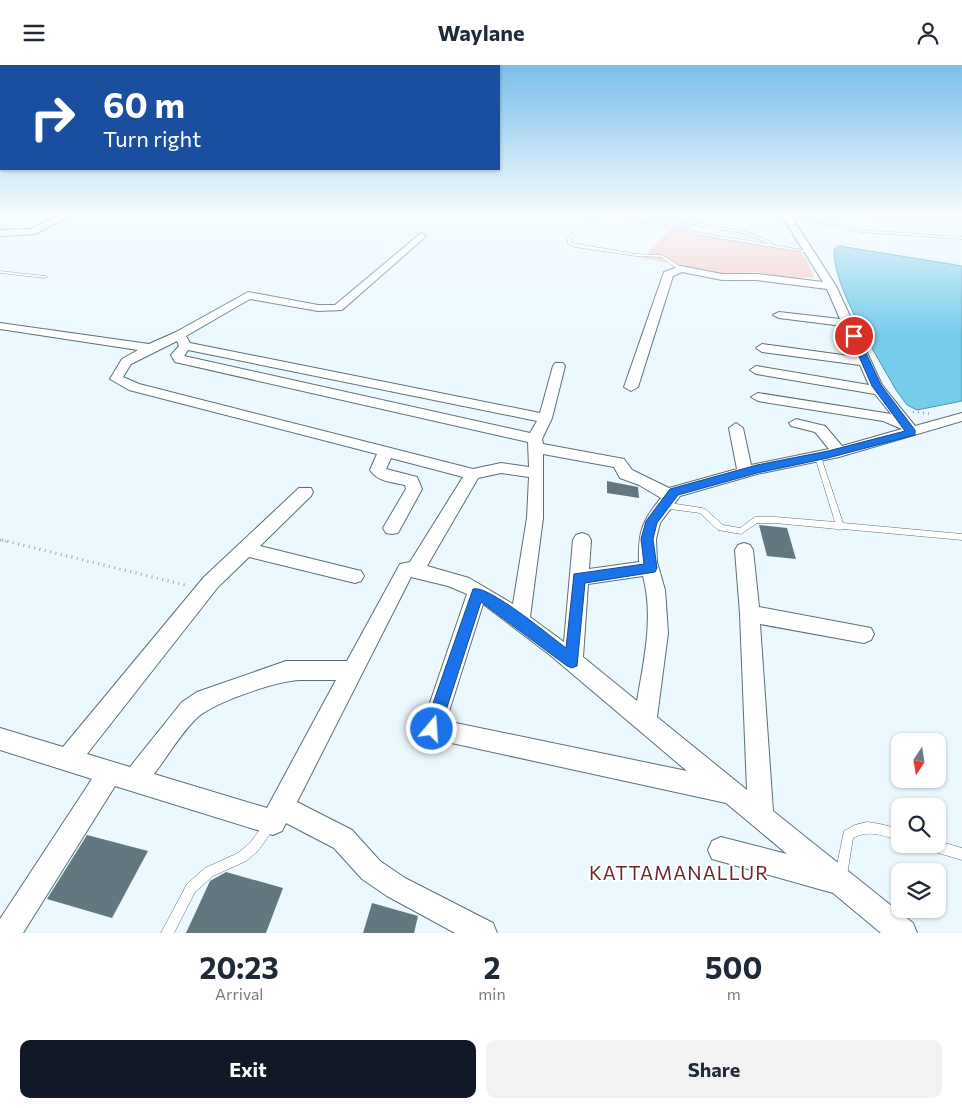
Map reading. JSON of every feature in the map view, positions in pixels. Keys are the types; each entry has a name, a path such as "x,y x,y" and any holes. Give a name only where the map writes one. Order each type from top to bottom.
{"street":[{"path":"401,254 338,308 328,310 248,295 182,341 150,348 126,362 116,379 134,387 473,474 501,468 537,473"},
{"path":"810,254 831,286 881,391 908,421"},
{"path":"631,387 668,274 681,269 722,277 757,277 831,286"},
{"path":"779,315 848,323"},
{"path":"0,326 150,348"},
{"path":"182,341 545,418"},
{"path":"182,341 177,355 179,359 619,463 626,473 645,481 667,500"},
{"path":"762,348 866,362"},
{"path":"520,621 535,518 537,473 535,444 545,418 559,366"},
{"path":"756,370 881,391"},
{"path":"758,397 908,421 962,417"},
{"path":"645,721 658,633 656,590 650,568 647,539 652,521 674,492 745,472 839,452 908,421"},
{"path":"796,423 820,429 839,452"},
{"path":"736,427 745,472"},
{"path":"386,451 378,469 383,475 411,481 414,489 392,528"},
{"path":"414,571 473,474"},
{"path":"68,759 205,590 305,493"},
{"path":"572,661 582,540"},
{"path":"246,549 355,576"},
{"path":"744,550 750,614 761,817"},
{"path":"579,578 650,568"},
{"path":"277,814 406,569 461,583 520,621 572,661 903,933"},
{"path":"477,593 432,729 729,791"},
{"path":"750,614 864,634"},
{"path":"135,779 190,710 205,699 286,671 300,669 352,671"},
{"path":"3,745 68,759 135,779 277,814 343,839 371,870 396,887 479,932"},
{"path":"7,933 110,772"},
{"path":"721,850 840,882"}],"lane":[{"path":"626,254 662,256 681,269"},
{"path":"0,271 45,277"},
{"path":"818,457 840,527"},
{"path":"667,500 702,511 721,528 741,531 755,521 962,537"},
{"path":"168,933 191,888 209,872 242,857 254,847 277,814"},
{"path":"840,882 848,835 857,829 871,827 891,833"},
{"path":"946,849 962,854"}],"path":[{"path":"830,265 831,254"},
{"path":"900,254 962,264"},
{"path":"908,421 918,414 936,413"},
{"path":"0,540 205,590"}],"shaded area":[{"path":"646,254 801,254 806,259 814,277 792,278 754,272 725,274 642,258"}],"water":[{"path":"834,254 886,254 962,266 962,401 917,410 907,405 896,390 857,321 840,282"}],"building":[{"path":"607,481 638,487 639,498 607,493"},
{"path":"759,525 787,528 796,559 767,556"},
{"path":"87,835 148,851 112,918 47,899"},
{"path":"226,872 283,888 266,933 186,933 210,881"},
{"path":"372,903 418,916 414,933 363,933"}],"district":[{"name":"KATTAMANALLUR","path":"679,873"}],"route":[{"path":"432,729 477,593 500,607 572,661 579,578 650,568 647,539 652,521 662,505 674,492 757,469 828,455 912,432 876,386 854,336"}]}
